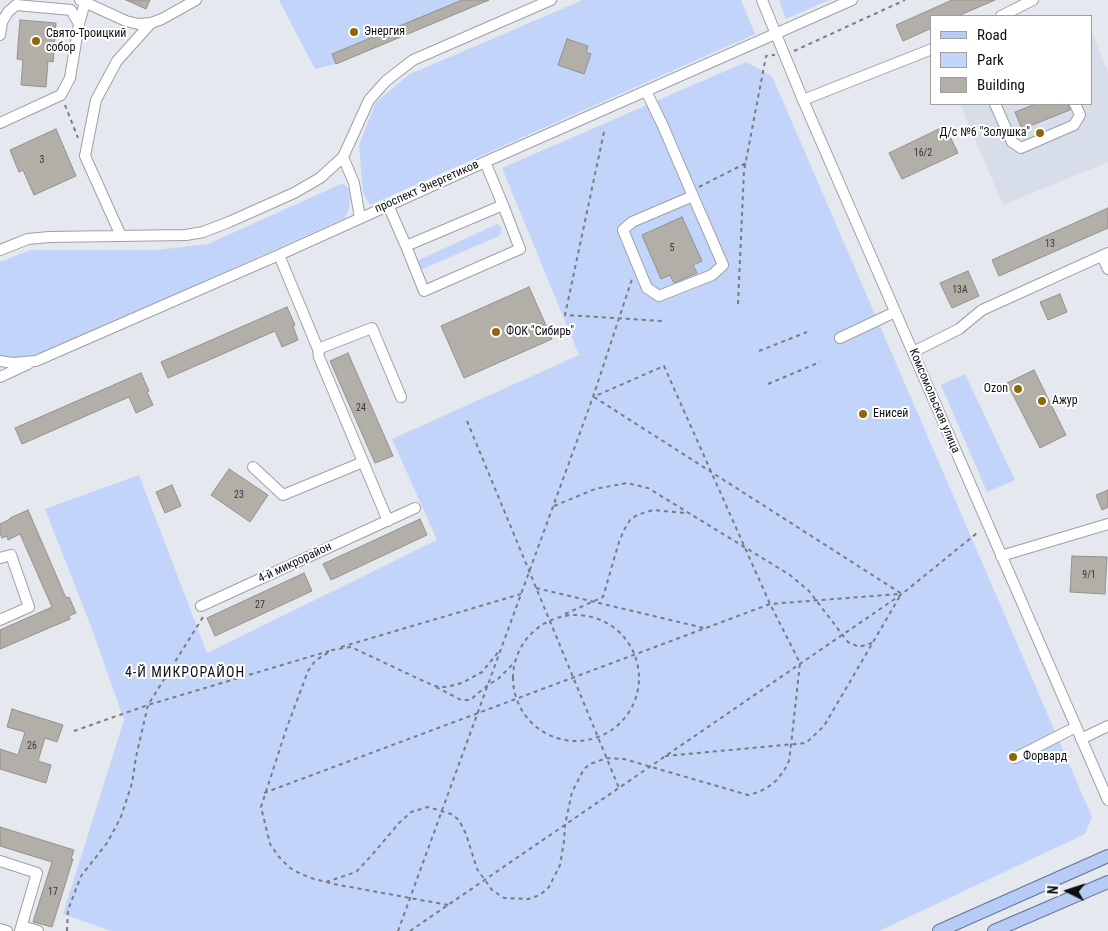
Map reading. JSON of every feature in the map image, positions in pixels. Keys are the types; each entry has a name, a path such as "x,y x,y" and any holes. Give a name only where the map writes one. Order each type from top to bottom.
{"main road":[{"path":"939,931 1108,856"},
{"path":"994,931 1108,882"}],"street":[{"path":"0,123 61,95 70,78 82,1 126,21 138,24 151,23 162,19 196,0"},
{"path":"0,250 35,238 162,236 203,232 294,193 320,178 343,157 369,100 386,81 413,60 551,0"},
{"name":"Комсомольская улица","path":"762,0 803,100 1108,800"},
{"name":"проспект Энергетиков","path":"0,361 13,363 36,361 852,0"},
{"path":"1003,15 1033,0"},
{"path":"0,35 2,22 8,12 16,5 71,10 79,24"},
{"path":"121,236 85,156 96,100 117,61 151,23"},
{"path":"803,100 930,50"},
{"path":"646,91 695,192 723,265 712,275 659,296 647,288 623,230 632,222 695,192"},
{"path":"995,105 1012,142 1020,148 1074,125 1080,115 1075,105"},
{"path":"343,157 354,183 360,218"},
{"path":"388,205 424,292 520,249 485,162"},
{"path":"406,246 503,205"},
{"path":"279,255 318,349 319,357 388,521"},
{"path":"912,352 959,329 982,310 1105,255 1108,269"},
{"path":"840,338 895,312"},
{"path":"318,349 372,328 401,397"},
{"path":"0,377 36,361"},
{"path":"253,467 283,495 364,462"},
{"name":"4-й микрорайон","path":"202,612 415,508"},
{"path":"1001,556 1108,524"},
{"path":"0,558 11,555 29,607 0,620"},
{"path":"1081,739 1108,726"},
{"path":"1014,758 1076,727"},
{"path":"0,861 37,872 21,929 38,931"},
{"path":"0,929 7,931"}],"path":[{"path":"738,304 746,163 766,56 784,55 906,0"},
{"path":"61,95 78,139"},
{"path":"604,132 565,315 662,321"},
{"path":"695,192 746,163"},
{"path":"398,931 593,397 632,280"},
{"path":"759,351 807,332"},
{"path":"768,384 820,362"},
{"path":"326,882 356,872 372,856 399,822 411,812 428,807 451,814 459,820 466,834 477,869 492,890 504,898 528,899 540,895 550,887 560,865 565,825 572,792 584,770 590,764 607,758 624,759 748,795 759,792 777,780 785,769 791,745 800,663 770,604 664,366 593,397"},
{"path":"593,397 902,594"},
{"path":"467,421 619,788"},
{"path":"553,506 595,489 627,483 648,488 790,575 809,591 848,642 859,647 872,643"},
{"path":"562,615 581,614 600,618 616,628 629,642 638,661 639,682 634,702 623,720 607,733 588,740 567,741 547,735 530,722 518,705 513,687 513,668 519,650 529,634 544,622 603,597 619,542 630,520 645,511 653,510 687,513"},
{"path":"410,931 902,594 977,533"},
{"path":"536,588 704,628"},
{"path":"74,731 148,705 521,594"},
{"path":"264,793 770,604 902,594"},
{"path":"664,756 806,744 824,726 902,594"},
{"path":"67,931 68,910 81,876 107,843 121,817 132,783 148,705 202,612"},
{"path":"448,905 326,882 311,878 290,868 270,844 261,807 264,793 308,671 315,661 332,650 351,647 461,700 470,700 488,684 503,675 515,662"},
{"path":"434,686 446,687 473,678 482,672 501,648"}],"shaded area":[{"name":"Д/с №6 \"Золушка\"","path":"1093,35 1108,71 1108,162 1003,205 960,105 1093,105"}],"green space":[{"name":"Энергия","path":"279,0 489,0 336,64 315,69"},
{"path":"583,0 741,0 755,34 370,205 363,193 359,145 376,102 410,74"},
{"path":"779,0 829,0 786,19"},
{"path":"746,62 772,76 1092,817 1085,834 879,931 111,931 63,914 124,720 92,629 45,509 139,475 207,653 437,540 392,439 579,355 502,168"},
{"path":"343,183 349,189 350,199 345,218 35,357 0,357 0,262 31,250 157,250 208,244"},
{"path":"497,224 501,227 499,236 422,269 418,267 417,263 419,260"},
{"path":"965,374 1015,480 987,492 941,385"}],"building":[{"path":"126,0 150,0 146,9"},
{"path":"462,0 489,0 336,64 332,54"},
{"path":"952,0 995,0 960,15 930,15 930,29 903,41 896,25"},
{"name":"Свято-Троицкий собор","path":"20,20 56,23 53,62 48,61 46,87 21,85 23,60 17,59"},
{"path":"567,39 588,46 586,52 591,54 584,74 558,65"},
{"path":"1033,105 1068,105 1070,110 1022,129 1015,112"},
{"path":"945,126 958,153 902,179 889,153"},
{"path":"56,129 76,176 34,195 23,170 19,172 10,150"},
{"path":"1108,208 1108,228 999,276 992,260"},
{"path":"682,217 702,261 693,265 697,273 674,283 670,275 661,279 642,235"},
{"path":"968,271 979,296 952,308 940,283"},
{"name":"ФОК \"Сибирь\"","path":"529,287 552,339 464,378 441,326"},
{"path":"1060,294 1067,312 1048,320 1040,302"},
{"path":"287,307 295,325 293,326 298,340 282,347 275,331 168,378 161,362"},
{"path":"348,353 393,456 375,463 330,361"},
{"path":"1034,370 1066,435 1040,448 1007,383"},
{"path":"141,373 153,405 136,413 129,397 22,444 15,428"},
{"path":"229,469 268,495 250,522 211,495"},
{"path":"172,485 181,506 165,513 156,492"},
{"path":"1108,490 1108,507 1102,510 1096,495"},
{"path":"28,510 66,598 69,597 76,613 69,616 70,619 0,649 0,630 52,607 20,534 8,540 7,536 2,538 0,533 0,524"},
{"path":"420,519 427,535 331,580 323,564"},
{"path":"1072,556 1107,557 1105,594 1070,592"},
{"path":"304,573 312,591 215,636 207,618"},
{"path":"12,709 63,725 57,742 45,738 38,761 51,765 46,783 0,769 0,749 18,755 25,732 7,727"},
{"path":"0,827 74,850 71,859 73,859 52,927 33,922 52,862 0,846"}],"place":[{"name":"Энергия","path":"354,32"},
{"name":"Свято-Троицкий собор","path":"36,41"},
{"name":"Д/с №6 \"Золушка\"","path":"1040,133"},
{"name":"ФОК \"Сибирь\"","path":"496,332"},
{"name":"Ozon","path":"1018,389"},
{"name":"Ажур","path":"1042,401"},
{"name":"Енисей","path":"863,414"},
{"name":"Форвард","path":"1013,757"}],"district":[{"name":"4-Й МИКРОРАЙОН","path":"185,673"}]}
